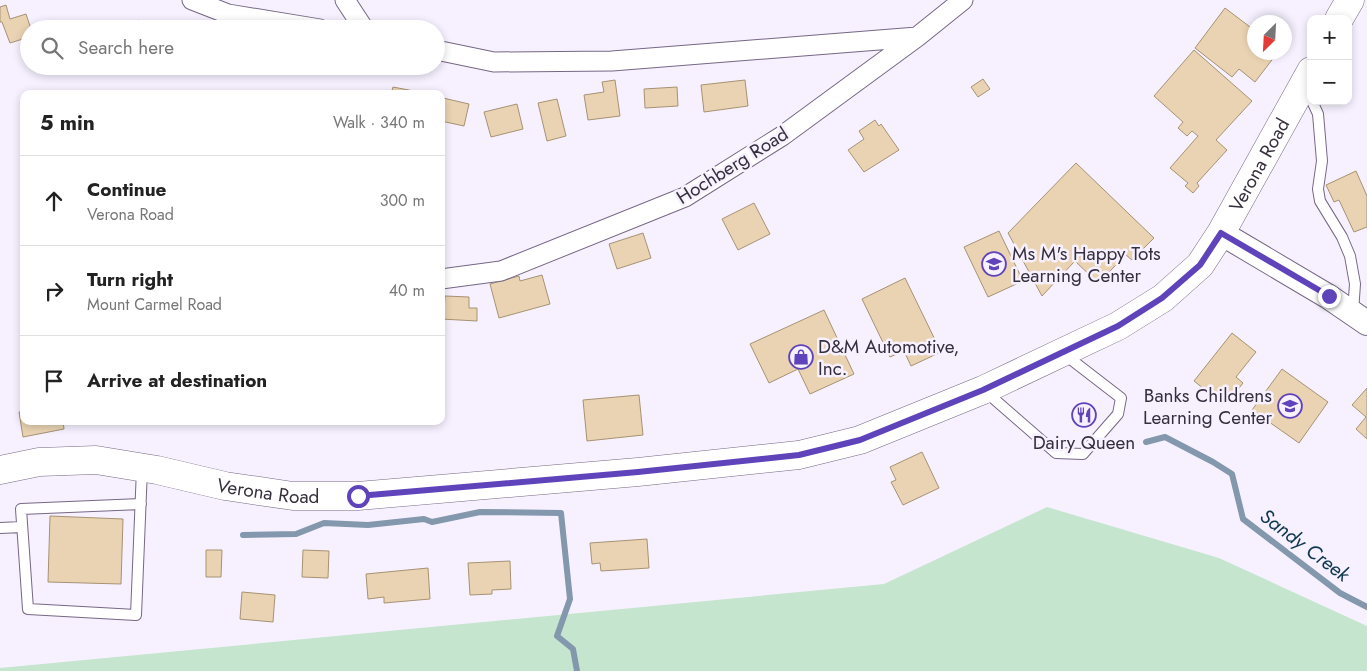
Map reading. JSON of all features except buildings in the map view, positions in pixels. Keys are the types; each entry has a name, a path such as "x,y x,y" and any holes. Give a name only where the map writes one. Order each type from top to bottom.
{"main road":[{"path":"1342,15 1350,0"},
{"name":"Verona Road","path":"0,470 40,462 96,460 226,486 292,496 358,496 638,472 799,455 860,440 983,390 1118,326 1162,298 1200,265 1307,92"}],"street":[{"path":"192,0 228,14 265,20"},
{"path":"345,0 358,20"},
{"name":"Hochberg Road","path":"445,278 501,271 685,197 782,136 963,0"},
{"path":"445,52 494,62 612,61 916,37"},
{"path":"1221,233 1329,296 1360,318"}],"lane":[{"path":"1314,105 1318,114 1322,161 1318,189 1320,201 1342,236 1350,256 1360,318"},
{"path":"983,390 1056,452 1083,454 1118,414 1121,398 1062,352"},
{"path":"141,504 21,508 28,609 136,615 141,504 142,468"},
{"path":"0,528 22,527"}],"green space":[{"path":"1047,507 1219,558 1367,626 1367,671 0,671 0,668 884,584"}],"waterway":[{"name":"Sandy Creek","path":"1146,442 1165,437 1232,474 1243,519 1340,593 1367,607"},
{"name":"Sandy Creek","path":"243,535 296,534 324,523 368,525 424,519 432,522 480,512 561,513 570,599 557,636 573,649 577,671"}],"place":[{"name":"Ms M's Happy Tots Learning Center","path":"994,264"},
{"name":"D&M Automotive, Inc.","path":"801,357"},
{"name":"Banks Childrens Learning Center","path":"1290,406"},
{"name":"Dairy Queen","path":"1084,415"}],"route":[{"path":"358,496 638,472 799,455 860,440 983,390 1118,326 1162,298 1200,265 1221,233 1329,296"}]}
